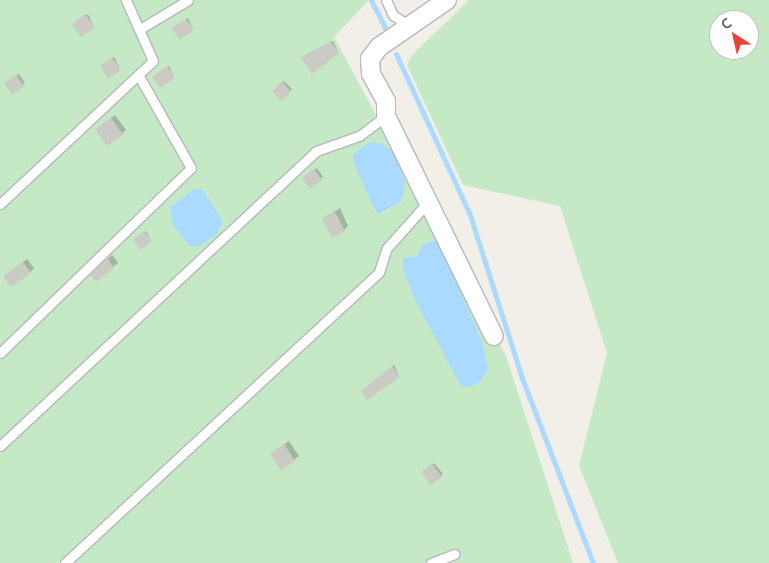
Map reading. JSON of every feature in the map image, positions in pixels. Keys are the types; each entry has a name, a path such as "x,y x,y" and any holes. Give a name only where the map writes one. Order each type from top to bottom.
{"street":[{"path":"447,0 408,25 378,48 370,59 371,74 386,101 386,116 494,336"}],"lane":[{"path":"0,204 153,61 126,0"},
{"path":"140,29 188,0"},
{"path":"386,0 394,15 408,25"},
{"path":"0,353 191,168 139,76"},
{"path":"0,446 316,151 359,136 386,116"},
{"path":"65,563 379,272 387,248 428,202"},
{"path":"431,563 454,554"}],"green space":[{"path":"0,0 369,0 334,37 506,356 573,563 0,563"},
{"path":"469,0 769,0 769,563 618,563 579,466 607,353 560,206 463,185 407,65 412,55"}],"water":[{"path":"368,143 380,143 393,152 405,182 401,202 377,214 354,164 353,154"},
{"path":"194,189 203,190 223,222 217,234 200,246 189,246 173,225 170,207"},
{"path":"437,240 482,341 488,369 480,382 471,387 461,386 415,300 403,269 403,258 417,256 423,244"}],"building":[{"path":"85,14 95,28 81,37 72,24"},
{"path":"186,19 194,30 180,40 171,28"},
{"path":"331,42 339,53 312,74 301,58"},
{"path":"112,58 121,70 108,79 100,66"},
{"path":"167,66 175,78 160,88 152,77"},
{"path":"16,75 24,86 12,95 4,83"},
{"path":"282,81 291,92 281,101 272,91"},
{"path":"111,118 123,135 107,146 95,129"},
{"path":"314,169 322,180 310,189 302,178"},
{"path":"335,212 345,231 332,238 322,218"},
{"path":"144,231 152,241 141,250 133,240"},
{"path":"107,258 114,268 96,282 90,275"},
{"path":"23,262 31,273 11,287 3,276"},
{"path":"392,366 400,377 367,400 361,391"},
{"path":"284,444 295,461 281,471 270,454"},
{"path":"432,464 442,477 431,485 421,472"}],"waterway":[{"path":"371,0 389,35"},
{"path":"396,54 470,215 522,378 593,563"}]}
